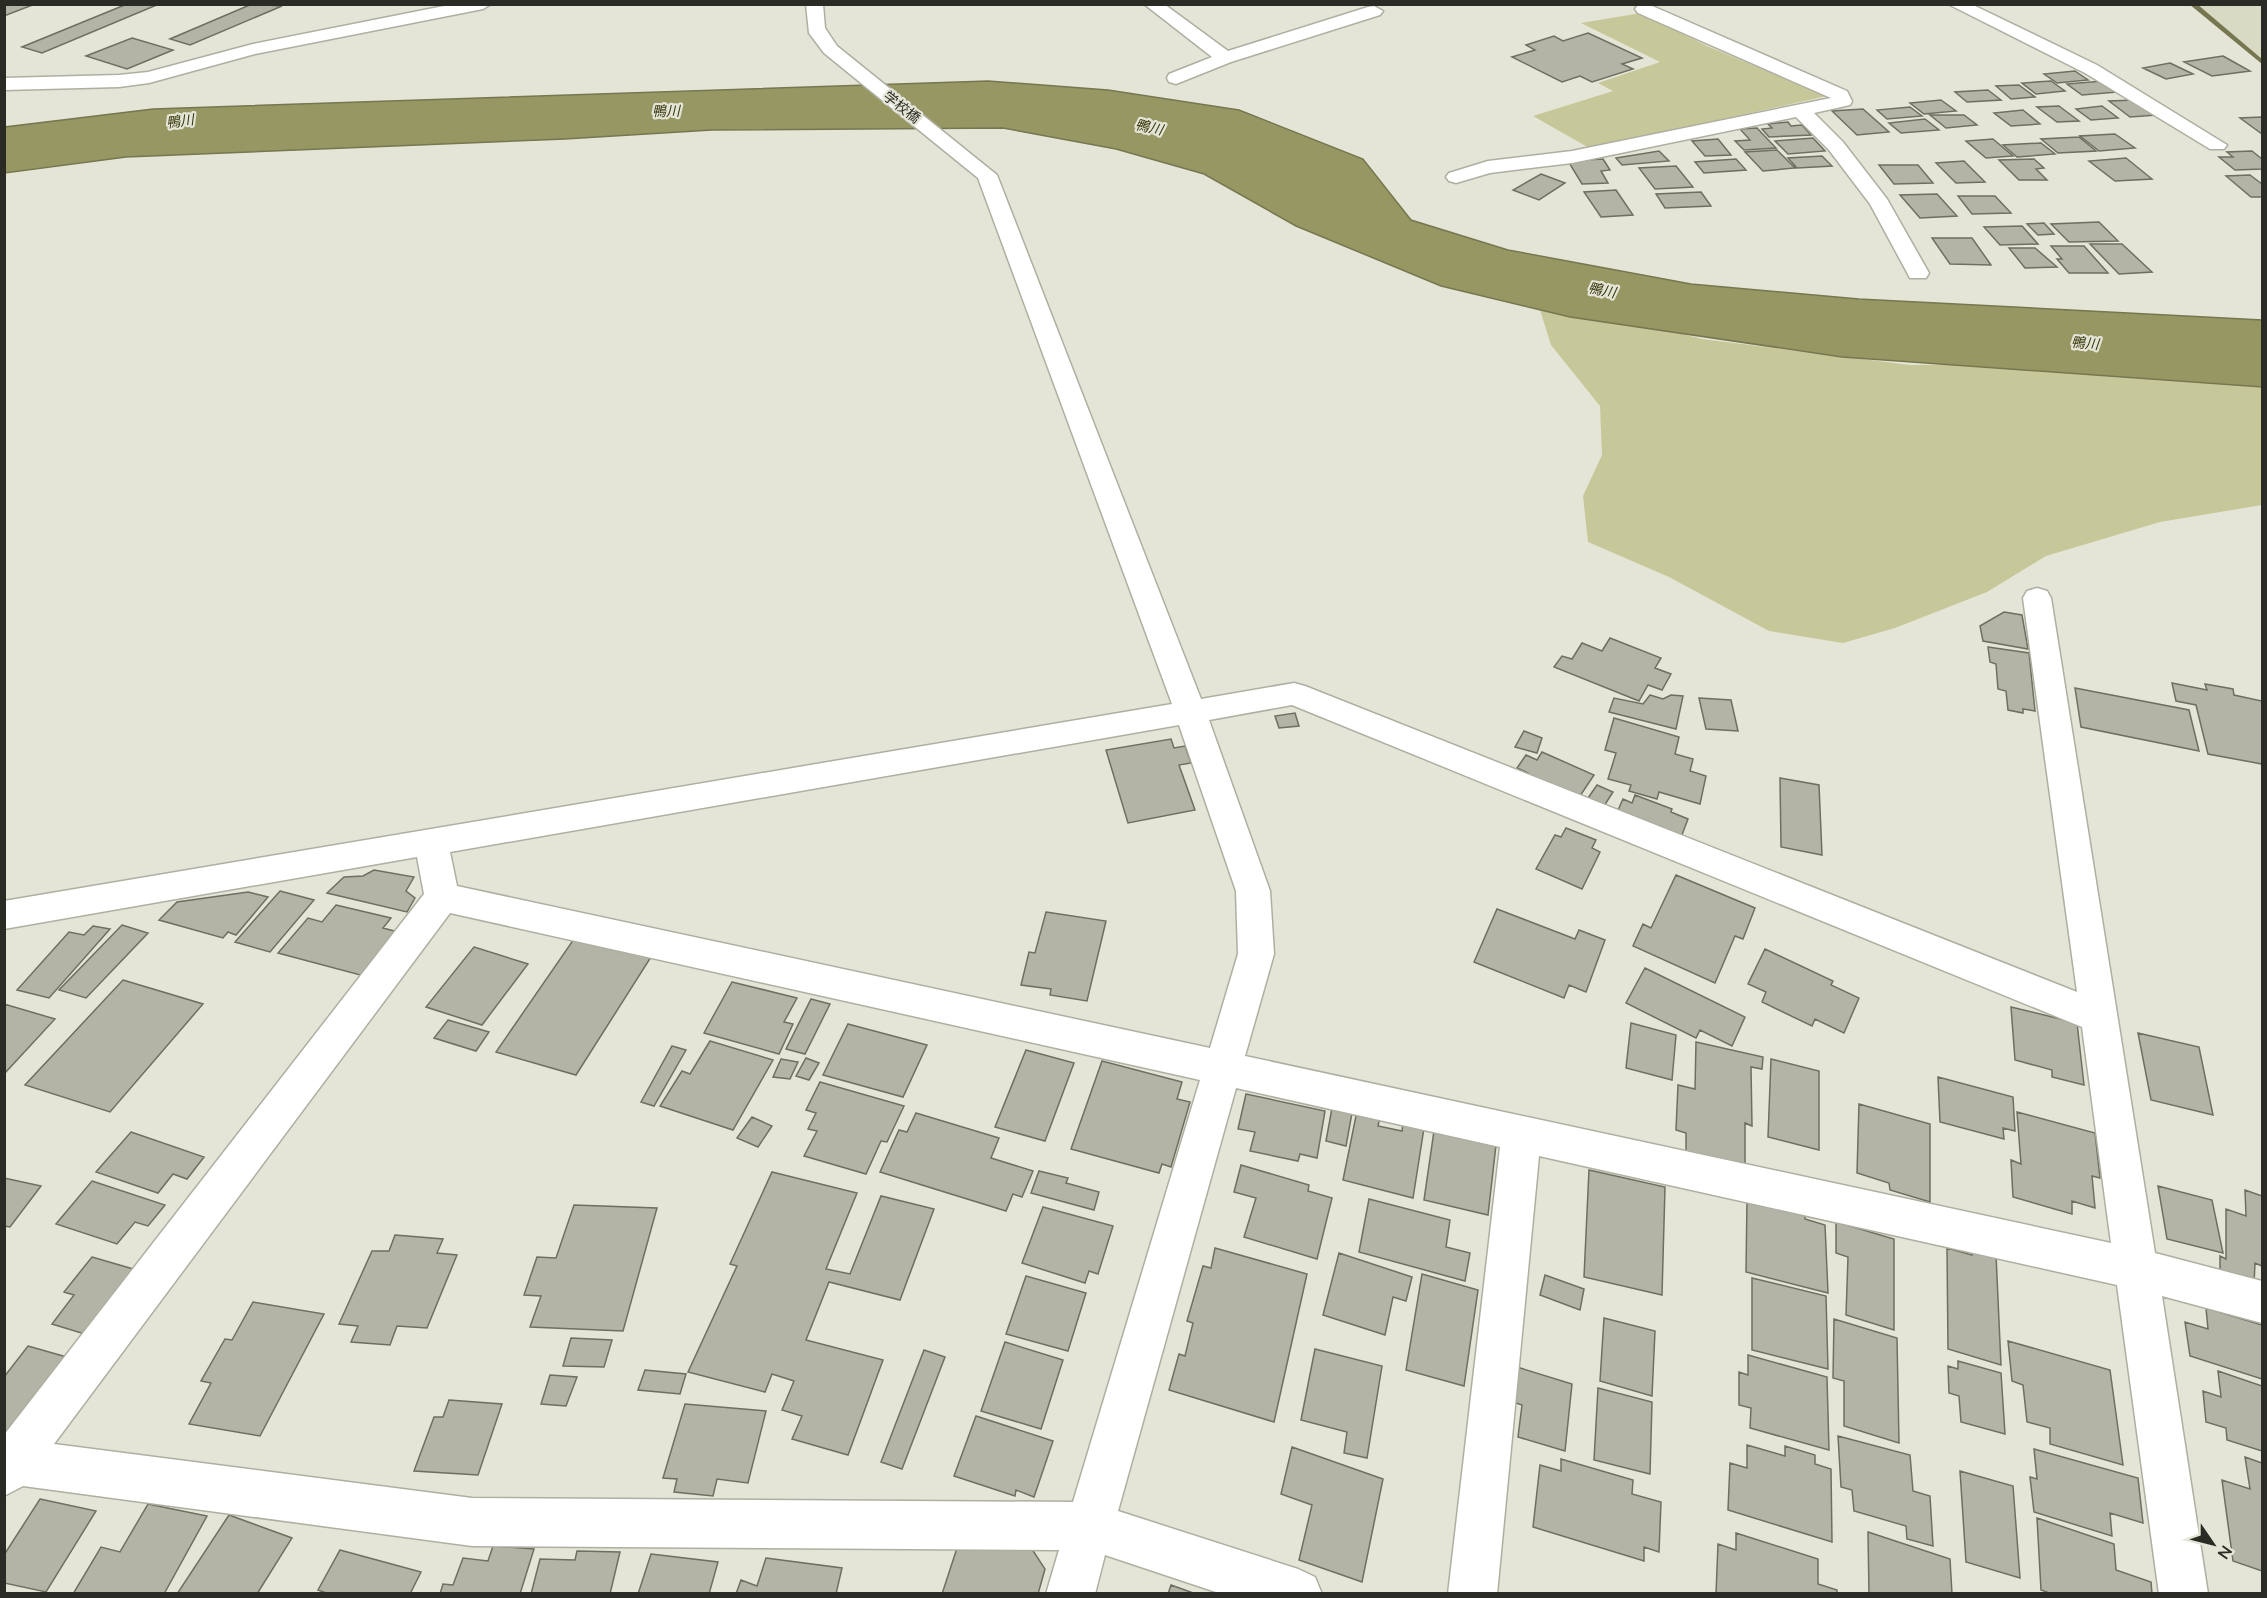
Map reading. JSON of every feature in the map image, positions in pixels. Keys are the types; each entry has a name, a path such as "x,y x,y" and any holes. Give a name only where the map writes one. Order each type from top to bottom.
{"street":[{"path":"4,84 119,81 149,77 253,49 483,4"},
{"name":"学校橋","path":"815,4 814,29 821,41 987,175 1191,713 1253,891 1256,954 1225,1068 1070,1593"},
{"path":"1152,4 1225,58"},
{"path":"1456,177 1488,167 1572,157 1843,101 1840,95 1644,9 1670,4"},
{"path":"1956,4 2091,69 2217,145"},
{"path":"1176,78 1225,58 1374,11"},
{"path":"1799,109 1836,146 1880,203 1918,273"},
{"path":"2037,598 2138,1269 2184,1593"},
{"path":"4,915 431,840 1294,694 2100,1018"},
{"path":"9,1467 442,897 431,840"},
{"path":"442,897 2138,1269 2262,1302"},
{"path":"1472,1593 1521,1133"},
{"path":"9,1467 472,1522 1089,1526 1298,1593"}],"shaded area":[{"path":"2195,5 2262,5 2262,60 2252,51"},
{"path":"1641,13 1707,46 1827,96 1591,149 1533,116 1613,91 1598,83 1660,62 1581,23"},
{"path":"1536,297 1702,339 1910,365 2026,364 2262,385 2262,505 2160,522 2046,556 1987,592 1895,628 1843,643 1769,631 1669,577 1588,542 1583,496 1602,455 1600,406 1551,345"}],"water":[{"name":"鴨川","path":"988,81 1108,90 1239,110 1363,159 1411,220 1508,250 1691,284 1859,299 2262,320 2262,387 1842,357 1570,317 1441,286 1296,226 1204,174 1116,149 1003,128 712,130 565,139 126,157 5,173 5,127 153,109"}],"building":[{"path":"4,4 35,4 4,16"},
{"path":"127,4 159,4 42,53 22,47"},
{"path":"252,4 282,6 190,45 170,39"},
{"path":"1588,33 1642,58 1622,64 1633,69 1592,82 1580,76 1562,82 1512,57 1535,50 1526,45 1554,36 1563,41"},
{"path":"132,38 173,50 127,69 86,56"},
{"path":"2223,56 2250,71 2212,76 2184,62"},
{"path":"2170,63 2193,74 2166,79 2143,68"},
{"path":"2075,71 2088,80 2057,83 2044,74"},
{"path":"2051,81 2065,91 2036,94 2022,83"},
{"path":"2103,81 2118,92 2082,95 2067,84"},
{"path":"2019,85 2035,97 2011,99 1996,86"},
{"path":"1988,90 2001,100 1967,102 1955,92"},
{"path":"1941,100 1956,111 1924,114 1910,103"},
{"path":"2136,100 2158,115 2130,117 2109,101"},
{"path":"2059,106 2079,121 2057,122 2037,107"},
{"path":"2102,106 2118,118 2091,120 2076,109"},
{"path":"1910,107 1922,116 1887,119 1877,110"},
{"path":"1863,109 1889,132 1857,135 1832,111"},
{"path":"2023,110 2040,124 2011,126 1994,113"},
{"path":"1930,115 1964,115 1977,125 1946,128"},
{"path":"2262,117 2262,134 2240,118"},
{"path":"1925,119 1939,130 1901,133 1889,123"},
{"path":"1788,122 1791,126 1802,125 1811,135 1769,137 1762,129 1772,128 1768,124"},
{"path":"1757,128 1776,148 1744,150 1735,141 1750,140 1740,129"},
{"path":"2115,134 2135,148 2099,151 2080,136"},
{"path":"2079,137 2096,151 2058,153 2041,139"},
{"path":"1813,138 1825,151 1788,154 1775,141"},
{"path":"1718,139 1731,155 1705,156 1692,141"},
{"path":"1993,139 2013,156 1986,158 1966,141"},
{"path":"2041,143 2055,154 2017,157 2003,145"},
{"path":"1777,150 1795,168 1763,171 1745,152"},
{"path":"1659,151 1669,161 1622,165 1616,158"},
{"path":"2252,151 2262,159 2262,169 2235,170 2219,157 2233,157 2227,152"},
{"path":"1822,156 1832,166 1797,168 1788,158"},
{"path":"2126,158 2152,179 2115,181 2089,161"},
{"path":"1603,159 1610,170 1601,171 1608,183 1582,184 1568,161"},
{"path":"1736,159 1746,170 1704,173 1695,162"},
{"path":"2034,159 2044,168 2036,169 2047,180 2019,180 1999,160"},
{"path":"1964,161 1985,182 1956,183 1936,163"},
{"path":"1879,165 1918,165 1933,183 1894,184"},
{"path":"1676,166 1693,187 1655,189 1639,168"},
{"path":"1541,174 1565,183 1539,200 1513,190"},
{"path":"2250,175 2262,184 2262,197 2251,197 2226,176"},
{"path":"1616,190 1633,215 1601,217 1584,192"},
{"path":"1701,192 1711,206 1665,208 1656,194"},
{"path":"1937,194 1957,216 1920,218 1900,195"},
{"path":"1958,196 1995,196 2011,213 1972,214"},
{"path":"2099,222 2118,241 2069,242 2051,224"},
{"path":"2044,223 2054,234 2038,235 2027,224"},
{"path":"2022,226 2038,244 2000,245 1984,227"},
{"path":"1932,238 1972,238 1991,265 1950,264"},
{"path":"2090,244 2122,244 2152,272 2119,274"},
{"path":"2051,246 2084,246 2108,273 2069,273 2057,259 2062,259"},
{"path":"2009,248 2035,248 2057,267 2025,268"},
{"path":"2004,612 2022,615 2028,649 1983,641 1980,626"},
{"path":"1610,638 1661,658 1655,668 1671,674 1662,690 1648,685 1639,701 1554,667 1562,656 1572,659 1582,643 1602,651"},
{"path":"1988,647 2029,653 2035,711 2023,709 2023,713 2008,710 2006,691 1998,689 1996,664 1990,662"},
{"path":"2172,683 2207,690 2205,684 2233,689 2234,695 2262,701 2262,764 2208,754 2196,705 2176,701"},
{"path":"2075,688 2189,710 2199,751 2081,727"},
{"path":"1650,695 1663,699 1671,695 1683,696 1676,729 1609,712 1614,698 1643,704"},
{"path":"1699,698 1731,700 1738,731 1706,729"},
{"path":"1295,713 1299,726 1279,728 1275,716"},
{"path":"1614,718 1679,737 1675,754 1693,759 1690,771 1706,776 1700,804 1659,792 1657,799 1629,791 1631,785 1608,779 1616,753 1605,750"},
{"path":"1524,731 1542,738 1537,753 1515,747"},
{"path":"1171,739 1174,748 1185,746 1191,763 1179,765 1195,810 1128,823 1106,750"},
{"path":"1542,752 1594,775 1580,796 1573,792 1571,795 1517,768 1526,755 1537,760"},
{"path":"1780,778 1819,785 1822,855 1781,847"},
{"path":"1597,785 1613,792 1604,806 1588,798"},
{"path":"1635,795 1672,809 1671,812 1688,819 1680,840 1662,833 1664,828 1618,810 1623,799 1632,803"},
{"path":"1566,828 1596,840 1592,848 1600,852 1582,889 1536,869 1555,835 1561,837"},
{"path":"374,870 414,877 406,891 415,898 407,912 327,893 344,877 363,876"},
{"path":"1676,875 1755,908 1743,939 1735,936 1715,983 1633,946 1643,924 1651,928"},
{"path":"280,891 314,900 270,952 235,942"},
{"path":"248,892 268,897 236,935 228,932 223,938 159,920 177,902"},
{"path":"336,905 391,918 383,928 398,932 364,976 278,953 308,918 322,922"},
{"path":"1497,909 1575,939 1579,930 1605,940 1586,992 1569,985 1564,998 1474,962"},
{"path":"1046,912 1106,921 1087,1001 1050,995 1051,989 1021,985 1029,952 1035,953"},
{"path":"122,925 148,933 86,998 59,990"},
{"path":"93,926 110,929 49,998 17,990 69,932 84,935"},
{"path":"576,936 651,957 576,1075 496,1052"},
{"path":"474,947 528,964 482,1025 426,1007"},
{"path":"1765,949 1833,981 1831,985 1859,998 1844,1033 1815,1019 1812,1026 1762,1002 1766,992 1748,984"},
{"path":"1645,968 1745,1017 1732,1046 1700,1030 1696,1038 1626,1003"},
{"path":"123,980 203,1004 110,1112 25,1085"},
{"path":"732,982 797,998 784,1022 793,1024 779,1054 704,1033"},
{"path":"811,999 830,1004 805,1054 786,1049"},
{"path":"4,1004 55,1019 4,1074"},
{"path":"2011,1007 2077,1023 2084,1085 2052,1077 2052,1070 2015,1060"},
{"path":"448,1020 489,1032 476,1051 434,1038"},
{"path":"1631,1023 1676,1035 1672,1080 1626,1068"},
{"path":"848,1024 927,1045 903,1097 823,1075"},
{"path":"2138,1033 2199,1047 2213,1115 2151,1100"},
{"path":"710,1041 773,1060 733,1130 660,1106 682,1071 690,1074"},
{"path":"1696,1042 1763,1057 1762,1069 1751,1067 1752,1126 1745,1123 1745,1165 1686,1151 1686,1133 1676,1130 1678,1085 1695,1089"},
{"path":"672,1046 686,1050 654,1106 641,1102"},
{"path":"1026,1050 1074,1063 1045,1141 995,1127"},
{"path":"806,1058 819,1063 809,1080 796,1076"},
{"path":"781,1059 798,1062 790,1079 773,1077"},
{"path":"1771,1059 1819,1071 1819,1150 1768,1137"},
{"path":"1102,1061 1182,1082 1177,1099 1190,1102 1171,1167 1162,1164 1159,1173 1071,1149"},
{"path":"1938,1077 2013,1097 2015,1131 2003,1128 2004,1139 1940,1122"},
{"path":"820,1082 904,1106 887,1142 881,1141 866,1174 804,1156 817,1131 808,1129 816,1113 806,1110"},
{"path":"1246,1094 1325,1111 1317,1158 1300,1154 1298,1161 1250,1151 1255,1132 1238,1129"},
{"path":"1859,1104 1930,1124 1930,1202 1890,1190 1889,1183 1857,1173"},
{"path":"1332,1108 1352,1113 1346,1146 1326,1141"},
{"path":"1357,1111 1380,1117 1378,1126 1402,1131 1403,1123 1424,1128 1413,1198 1343,1180"},
{"path":"2017,1112 2095,1133 2100,1178 2092,1176 2095,1208 2072,1201 2072,1214 2013,1197 2011,1160 2021,1164"},
{"path":"916,1113 999,1138 991,1158 1033,1171 1022,1197 1013,1194 1006,1211 880,1172 899,1130 907,1132"},
{"path":"752,1117 772,1126 758,1147 737,1138"},
{"path":"1434,1131 1496,1145 1488,1215 1424,1200"},
{"path":"131,1132 204,1157 187,1179 173,1174 158,1193 96,1172"},
{"path":"1241,1165 1309,1185 1308,1191 1332,1198 1317,1259 1244,1237 1256,1198 1234,1192"},
{"path":"1589,1170 1665,1187 1662,1295 1584,1277"},
{"path":"1039,1171 1068,1178 1066,1183 1099,1192 1094,1210 1031,1193"},
{"path":"772,1172 857,1193 826,1269 850,1274 881,1196 934,1209 900,1300 829,1282 806,1340 883,1360 848,1455 792,1439 802,1416 782,1410 794,1381 772,1374 765,1392 688,1372 737,1266 730,1264"},
{"path":"4,1178 41,1186 10,1227 4,1226"},
{"path":"92,1181 165,1205 148,1226 135,1222 117,1244 56,1224"},
{"path":"2158,1186 2212,1200 2223,1253 2167,1239"},
{"path":"2245,1190 2262,1196 2262,1266 2255,1263 2254,1284 2220,1270 2220,1256 2226,1259 2226,1209 2246,1216"},
{"path":"1369,1199 1450,1220 1446,1247 1470,1253 1465,1281 1359,1252"},
{"path":"1747,1199 1805,1214 1805,1219 1825,1225 1828,1293 1746,1272"},
{"path":"574,1205 657,1208 623,1331 530,1327 541,1296 524,1295 537,1257 556,1258"},
{"path":"1043,1207 1113,1226 1098,1274 1089,1271 1085,1283 1022,1263"},
{"path":"1836,1222 1894,1239 1894,1330 1846,1315 1848,1257 1836,1253"},
{"path":"395,1235 443,1239 437,1253 457,1255 427,1328 397,1326 390,1345 351,1342 358,1326 339,1324 372,1251 389,1251"},
{"path":"1215,1248 1307,1274 1274,1422 1169,1390 1179,1354 1185,1356 1193,1323 1187,1321 1203,1266 1211,1268"},
{"path":"1947,1248 1972,1255 1972,1248 1996,1255 2001,1365 1948,1349"},
{"path":"1339,1253 1412,1277 1406,1301 1393,1297 1385,1335 1323,1315"},
{"path":"92,1257 140,1271 91,1336 52,1324 74,1295 64,1292"},
{"path":"1422,1274 1478,1290 1464,1386 1406,1370"},
{"path":"1545,1275 1584,1289 1580,1310 1540,1295"},
{"path":"1026,1276 1086,1293 1068,1351 1006,1334"},
{"path":"1752,1278 1826,1296 1828,1369 1752,1350"},
{"path":"253,1302 324,1314 260,1436 189,1424 211,1383 201,1381 225,1339 232,1340"},
{"path":"2206,1308 2262,1325 2262,1379 2190,1356 2185,1322 2208,1329"},
{"path":"1604,1318 1655,1331 1652,1396 1600,1381"},
{"path":"1834,1319 1897,1338 1899,1443 1844,1426 1844,1381 1833,1378"},
{"path":"571,1338 612,1340 604,1367 563,1366"},
{"path":"2008,1341 2110,1370 2123,1465 2050,1444 2050,1428 2027,1422 2023,1385 2012,1381"},
{"path":"1005,1342 1063,1360 1041,1429 981,1411"},
{"path":"28,1346 70,1358 4,1438 4,1377"},
{"path":"1315,1349 1382,1366 1367,1458 1344,1453 1347,1432 1301,1420"},
{"path":"924,1350 945,1357 902,1469 881,1462"},
{"path":"1748,1355 1827,1377 1829,1450 1750,1428 1751,1408 1739,1405 1739,1372 1748,1375"},
{"path":"1958,1361 2001,1373 2005,1434 1961,1422 1959,1396 1949,1393 1948,1366 1958,1369"},
{"path":"1517,1367 1572,1384 1565,1451 1518,1437 1522,1405 1513,1402"},
{"path":"645,1370 686,1374 680,1394 638,1390"},
{"path":"2218,1371 2262,1386 2262,1451 2227,1440 2226,1428 2206,1422 2203,1391 2221,1397"},
{"path":"550,1375 577,1377 566,1406 541,1404"},
{"path":"1598,1388 1652,1402 1650,1474 1594,1460"},
{"path":"449,1400 502,1404 478,1475 414,1471 434,1417 443,1417"},
{"path":"685,1404 766,1411 748,1483 717,1479 713,1496 674,1492 677,1479 663,1478"},
{"path":"976,1416 1053,1441 1034,1497 1016,1490 1015,1496 954,1476"},
{"path":"1838,1436 1910,1455 1913,1491 1930,1496 1933,1546 1907,1539 1906,1526 1854,1511 1852,1490 1841,1487"},
{"path":"1747,1445 1785,1456 1785,1446 1815,1455 1815,1464 1831,1469 1832,1542 1728,1510 1730,1463 1747,1468"},
{"path":"1292,1447 1383,1479 1362,1582 1299,1560 1312,1505 1281,1494"},
{"path":"2034,1449 2138,1478 2143,1523 2110,1513 2112,1536 2034,1512 2030,1477 2037,1479"},
{"path":"2245,1457 2262,1463 2262,1571 2233,1561 2222,1480 2250,1489"},
{"path":"1561,1459 1633,1480 1632,1494 1661,1502 1659,1552 1644,1547 1644,1561 1533,1527 1540,1465 1561,1471"},
{"path":"1960,1471 2013,1486 2020,1578 1966,1562"},
{"path":"40,1499 96,1511 46,1592 4,1583 4,1555"},
{"path":"148,1504 207,1516 164,1594 73,1594 101,1547 120,1552"},
{"path":"229,1515 292,1538 257,1594 177,1594"},
{"path":"2037,1518 2114,1544 2116,1570 2151,1582 2152,1594 2052,1594 2041,1590"},
{"path":"1868,1532 1950,1559 1952,1594 1869,1594"},
{"path":"1736,1533 1818,1559 1818,1584 1837,1590 1837,1594 1716,1594 1718,1544 1736,1550"},
{"path":"958,1545 1030,1546 1045,1569 1038,1594 942,1594"},
{"path":"493,1546 534,1549 520,1594 440,1594 443,1584 453,1585 463,1558 488,1561"},
{"path":"340,1550 421,1572 410,1594 329,1594 318,1590"},
{"path":"577,1551 620,1552 610,1594 531,1594 540,1559 575,1560"},
{"path":"651,1554 718,1562 709,1594 638,1594"},
{"path":"766,1558 842,1568 836,1594 736,1594 741,1580 757,1586"},
{"path":"1171,1585 1196,1594 1168,1594"}],"waterway":[{"path":"2192,4 2262,62"}]}
